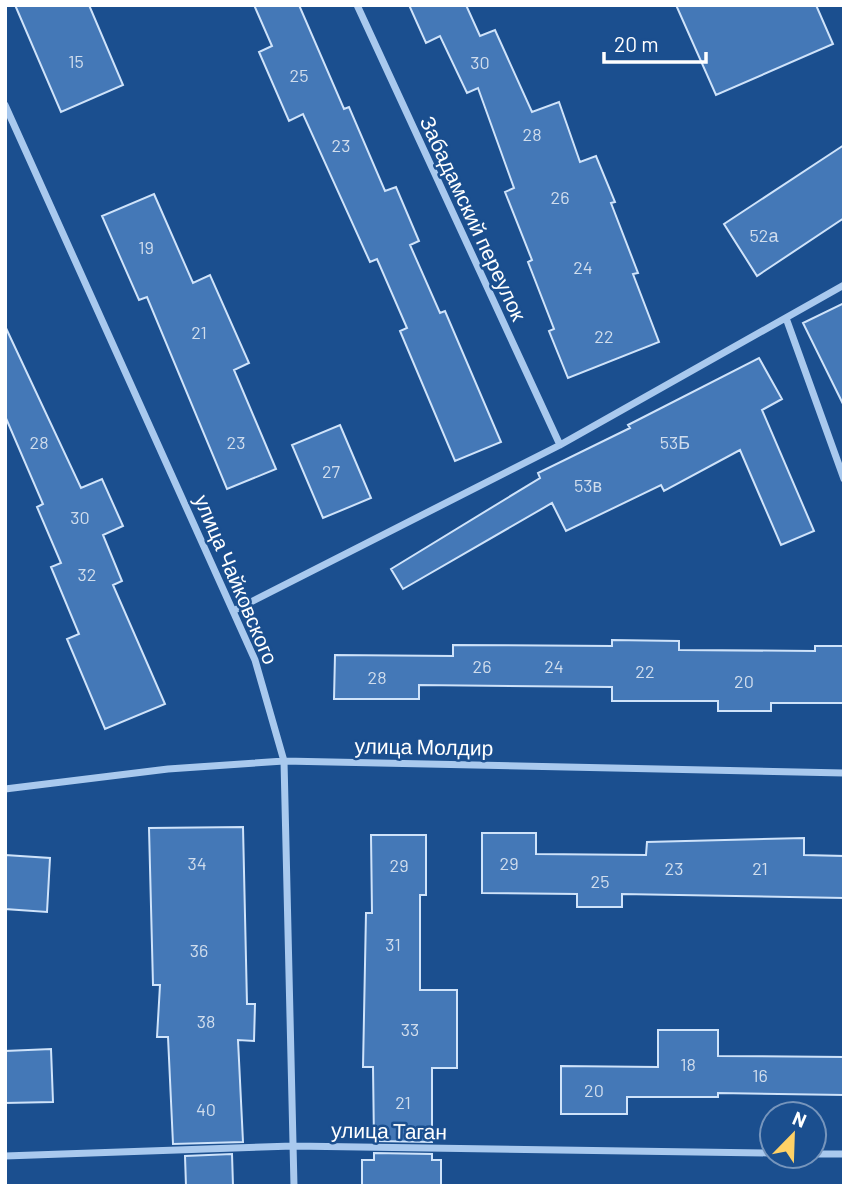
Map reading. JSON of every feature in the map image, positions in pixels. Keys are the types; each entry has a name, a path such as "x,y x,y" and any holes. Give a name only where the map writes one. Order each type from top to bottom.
{"street":[{"name":"Забадамский переулок","path":"357,5 560,445"},
{"name":"улица Чайковского","path":"5,105 255,660 284,761 294,1186"},
{"path":"233,611 560,445 844,285"},
{"path":"786,318 844,479"},
{"name":"улица Молдир","path":"5,789 168,769 284,761 844,773"},
{"name":"улица Таган","path":"5,1156 293,1146 758,1153"}],"building":[{"path":"15,5 89,5 123,85 61,112"},
{"path":"254,5 299,5 344,109 349,107 385,191 396,187 419,241 410,245 440,313 445,311 501,442 455,461 400,331 407,328 377,259 370,262 303,114 289,121 259,52 272,46"},
{"path":"409,5 466,5 480,36 495,30 532,112 559,102 580,162 596,156 615,202 611,203 638,273 633,274 659,342 568,378 549,331 554,329 528,262 532,260 505,192 514,188 478,88 467,93 440,36 426,43"},
{"path":"676,5 816,5 833,44 716,95"},
{"path":"844,145 844,218 757,276 724,224"},
{"path":"154,194 193,283 210,275 249,363 234,370 276,469 227,489 147,297 139,300 102,216"},
{"path":"844,303 844,406 803,323"},
{"path":"5,326 81,488 102,479 123,526 103,535 122,581 113,585 165,704 105,729 67,639 79,634 51,567 61,563 37,507 43,504 5,416"},
{"path":"759,358 782,399 762,410 814,531 781,545 740,450 664,491 661,485 566,531 552,503 403,589 391,569 540,478 538,473 630,428 628,425"},
{"path":"340,425 371,498 323,518 292,445"},
{"path":"612,640 679,641 679,650 815,651 815,646 844,646 844,703 771,703 771,711 718,711 718,701 612,701 612,687 419,685 419,699 334,699 335,655 453,656 453,645 612,646"},
{"path":"243,827 247,1004 255,1004 254,1041 238,1040 243,1142 173,1144 168,1037 157,1037 160,985 153,985 149,828"},
{"path":"482,833 536,833 536,854 646,855 647,842 804,838 804,855 844,856 844,898 622,894 622,907 577,907 577,894 482,893"},
{"path":"371,835 426,835 426,895 420,895 420,990 457,990 457,1068 432,1068 432,1142 374,1141 373,1067 363,1067 366,913 372,913"},
{"path":"5,855 50,858 47,912 5,909"},
{"path":"658,1030 718,1030 718,1056 844,1057 844,1095 718,1093 718,1097 627,1097 627,1114 561,1114 561,1066 658,1067"},
{"path":"51,1049 53,1102 5,1103 5,1051"},
{"path":"374,1153 432,1154 432,1160 441,1160 441,1186 362,1186 362,1160 374,1160"},
{"path":"232,1154 233,1186 186,1186 185,1156"}]}
